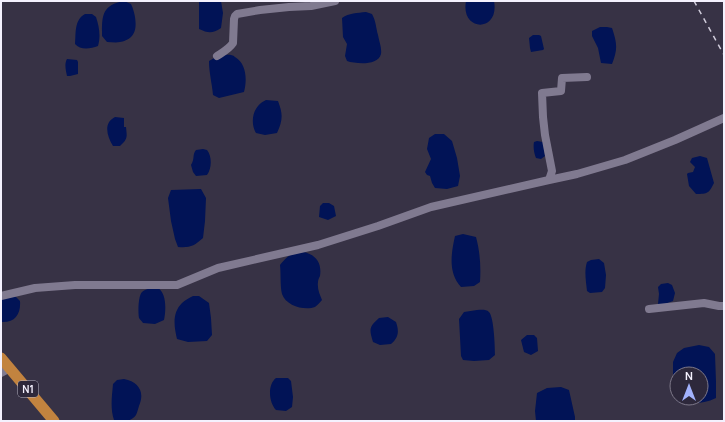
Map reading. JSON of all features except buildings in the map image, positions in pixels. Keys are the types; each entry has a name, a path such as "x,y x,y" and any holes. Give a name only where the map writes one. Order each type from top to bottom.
{"highway":[{"name":"N1","path":"1,358 5,371 54,421"}],"street":[{"path":"217,56 233,43 234,19 237,14 260,10 311,6 334,1"},
{"path":"549,180 552,171 545,135 542,93 561,91 562,78 587,77"},
{"path":"1,296 35,288 76,285 177,284 218,268 318,245 431,207 577,174 625,160 724,118"},
{"path":"649,309 704,302 724,306"}],"shaded area":[{"path":"124,1 131,4 136,21 135,30 130,38 123,42 107,42 102,36 104,13 111,5"},
{"path":"199,1 221,1 223,13 221,28 210,32 199,29"},
{"path":"466,1 494,1 494,11 491,19 480,25 474,23 469,19 466,11"},
{"path":"366,12 372,14 374,19 381,47 381,54 376,61 356,63 347,61 345,56 347,44 343,37 342,18 350,14"},
{"path":"85,14 92,14 96,17 98,24 98,46 92,48 80,47 75,44 77,23"},
{"path":"600,27 612,28 616,46 612,64 601,63 598,48 592,36 592,31"},
{"path":"533,35 541,36 543,50 531,52 529,38"},
{"path":"223,55 232,55 239,60 244,68 246,83 244,92 219,98 213,95 209,61"},
{"path":"67,59 77,60 78,74 67,76 65,65"},
{"path":"266,100 278,101 282,117 277,133 265,135 256,133 253,126 253,119 256,109"},
{"path":"115,117 124,118 124,127 126,127 126,138 120,146 113,146 107,130 109,123"},
{"path":"435,134 444,134 452,141 460,176 458,186 447,189 435,188 430,176 425,172 431,159 427,149 429,138"},
{"path":"534,142 543,142 545,156 541,159 536,158 534,152"},
{"path":"196,150 207,150 210,155 210,169 207,175 196,176 191,165"},
{"path":"700,156 707,158 714,183 708,192 696,194 689,186 687,174 693,172 695,167 690,162 692,158"},
{"path":"201,189 206,198 203,238 192,246 178,247 171,221 168,198 171,190"},
{"path":"323,203 329,203 334,206 336,216 328,220 319,217 320,206"},
{"path":"463,234 476,237 480,259 480,282 474,286 461,287 454,276 452,269 452,250 455,236"},
{"path":"304,252 315,257 320,267 318,287 322,300 315,307 311,308 301,308 287,302 281,291 280,265 290,255"},
{"path":"599,259 604,263 606,275 605,288 602,292 590,293 587,291 587,262"},
{"path":"668,283 672,285 675,293 673,301 665,304 658,304 658,287 661,284"},
{"path":"157,287 163,293 164,297 164,320 155,324 143,323 139,318 141,294 145,290"},
{"path":"12,296 16,297 20,301 18,314 10,321 1,322 1,298"},
{"path":"193,296 199,296 209,303 212,335 207,341 188,342 177,339 175,315 183,302"},
{"path":"486,310 491,315 494,332 495,355 489,360 463,360 461,356 459,319 464,312"},
{"path":"388,317 396,322 398,331 396,339 391,344 380,345 373,342 371,328 373,324 379,318"},
{"path":"527,335 534,335 537,338 538,351 531,355 524,352 521,340"},
{"path":"699,345 709,347 715,354 716,398 709,400 709,366 673,366 677,353 684,348"},
{"path":"276,378 288,378 291,381 293,397 292,407 286,411 276,410 272,403 270,389"},
{"path":"124,379 137,385 141,392 141,401 133,418 128,421 114,420 112,406 113,384 117,380"},
{"path":"561,387 569,390 575,421 536,421 535,411 537,393 547,388"}],"railway":[{"path":"694,1 724,55"}]}
